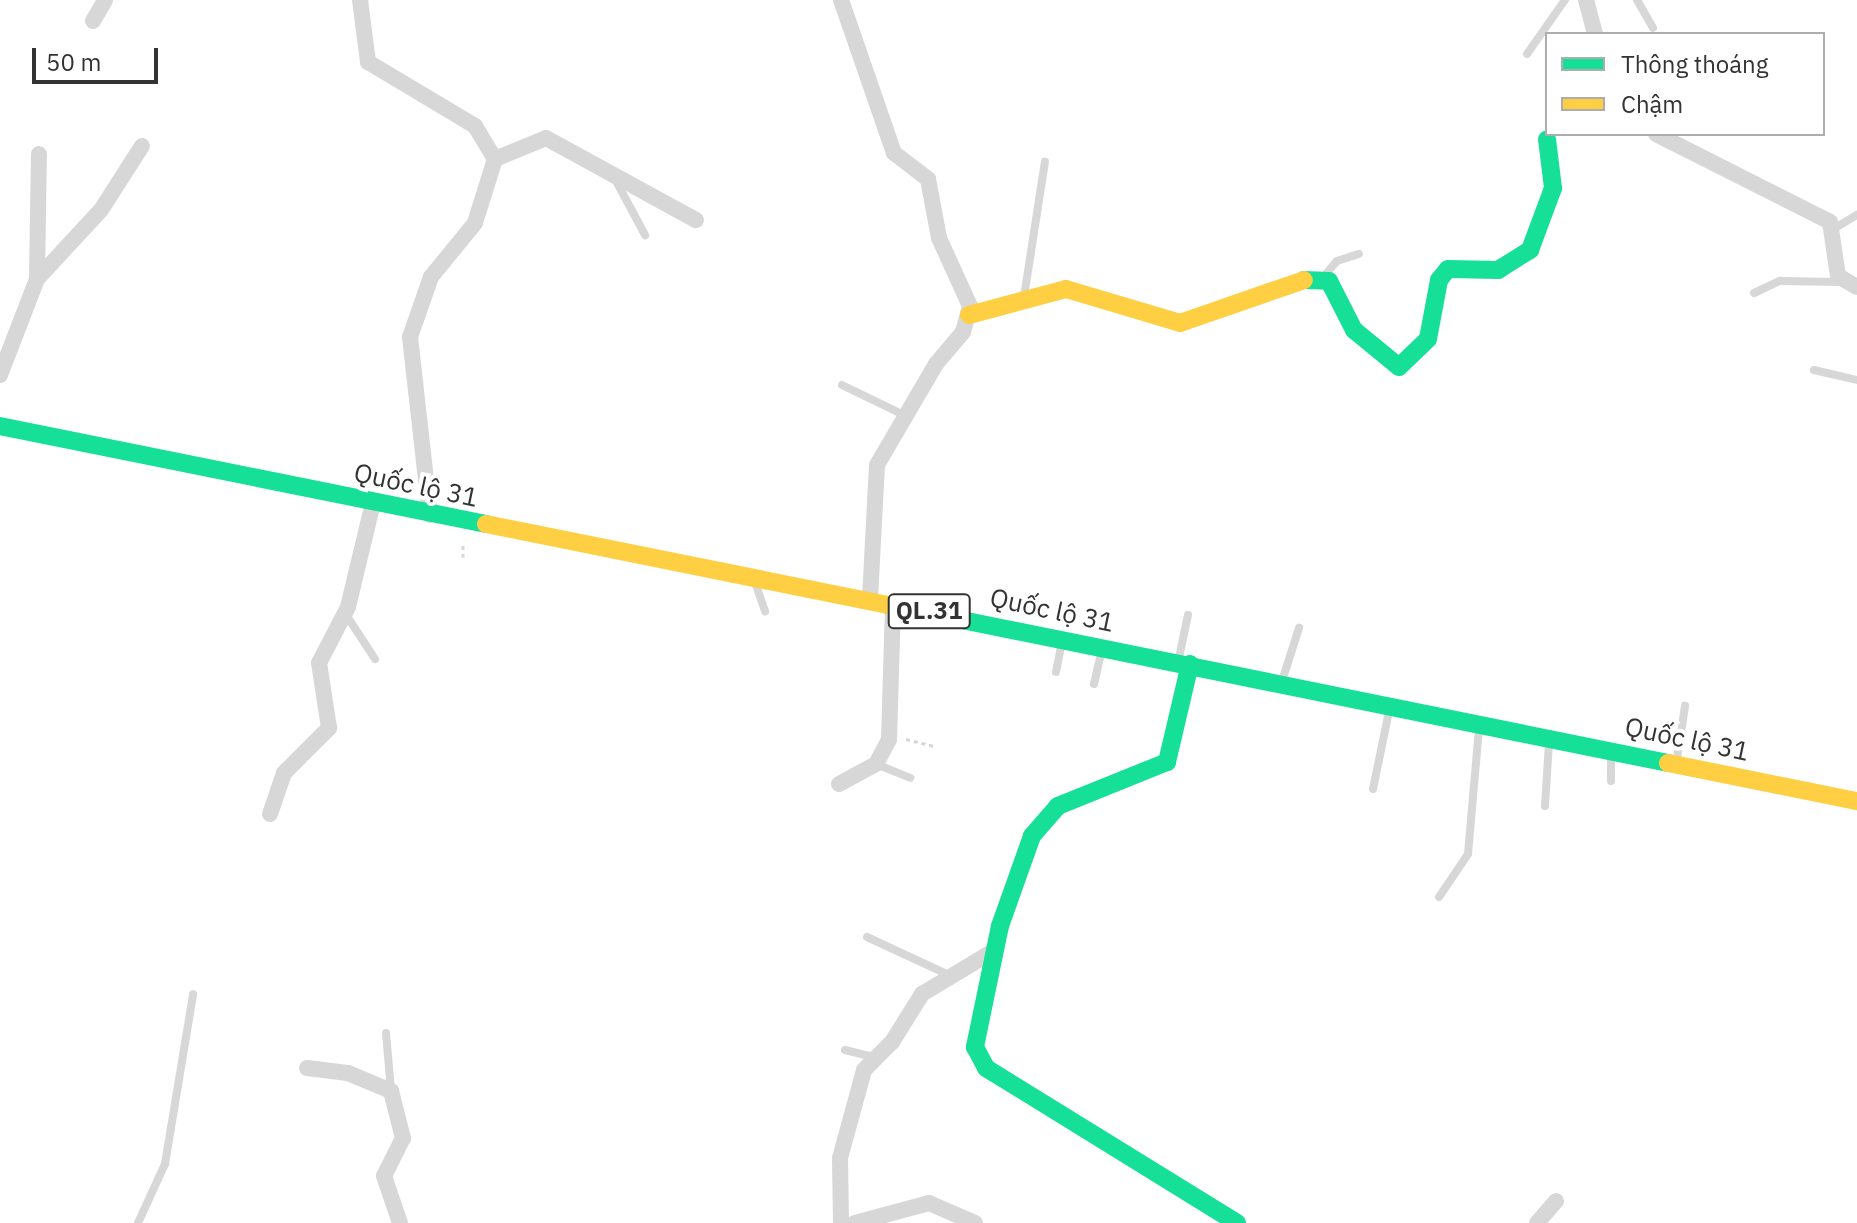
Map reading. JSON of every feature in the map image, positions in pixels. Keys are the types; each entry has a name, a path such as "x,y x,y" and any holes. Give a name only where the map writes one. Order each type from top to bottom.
{"main road":[{"path":"969,315 1024,298 1085,290 1180,323 1323,276 1354,330 1394,367 1406,364 1428,339 1444,272 1498,270 1530,250 1553,188 1547,139"},
{"name":"Quốc lộ 31","path":"1,433 893,603 1857,801"},
{"path":"1184,663 1171,756 1058,806 1042,821 1024,853 995,950 975,1047 979,1062 1237,1223"}],"street":[{"path":"93,21 105,0"},
{"path":"360,0 368,62 475,126 495,159"},
{"path":"841,0 894,153 928,179 939,238 969,315 904,415 874,477 870,599"},
{"path":"1586,0 1594,32"},
{"path":"430,515 410,337 431,277 475,223 495,159 538,136 696,220"},
{"path":"1660,136 1756,179 1835,228 1850,284"},
{"path":"37,279 101,210 142,146"},
{"path":"0,375 37,279 39,154"},
{"path":"270,814 284,773 329,728 319,663 345,613 373,503"},
{"path":"839,784 876,764 889,734 893,603"},
{"path":"841,1223 845,1135 864,1070 922,994 995,950"},
{"path":"307,1068 348,1073 391,1091 403,1138 384,1176 400,1223"},
{"path":"1537,1223 1556,1201"},
{"path":"855,1223 929,1203 966,1220"}],"lane":[{"path":"1527,54 1565,0"},
{"path":"1637,0 1653,28"},
{"path":"1024,298 1045,162"},
{"path":"615,178 645,235"},
{"path":"1835,228 1857,215"},
{"path":"1323,276 1337,261 1359,254"},
{"path":"1754,293 1780,281 1850,284"},
{"path":"1814,370 1857,380"},
{"path":"842,385 904,415"},
{"path":"753,577 765,611"},
{"path":"345,613 375,659"},
{"path":"1184,663 1188,615"},
{"path":"1281,683 1299,628"},
{"path":"1056,672 1063,640"},
{"path":"1094,684 1103,648"},
{"path":"1373,789 1390,706"},
{"path":"1677,764 1685,706"},
{"path":"1439,897 1468,854 1479,723"},
{"path":"1545,806 1549,738"},
{"path":"1611,750 1611,781"},
{"path":"876,764 910,778"},
{"path":"867,937 949,975"},
{"path":"138,1223 165,1164 193,994"},
{"path":"386,1033 391,1091"},
{"path":"845,1050 876,1058"}],"path":[{"path":"889,734 934,746"}],"traffic: fast":[{"path":"1304,280 1329,281 1354,330 1399,367 1428,339 1439,280 1448,269 1498,270 1530,250 1553,188 1547,139"},
{"path":"0,426 486,524"},
{"path":"888,605 1668,763"},
{"path":"1190,664 1167,762 1058,806 1032,836 1000,926 975,1047 986,1068 1237,1223"}],"traffic: slow":[{"path":"969,315 1066,289 1180,323 1304,280"},
{"path":"486,524 888,605"},
{"path":"1668,763 1857,801"}]}
